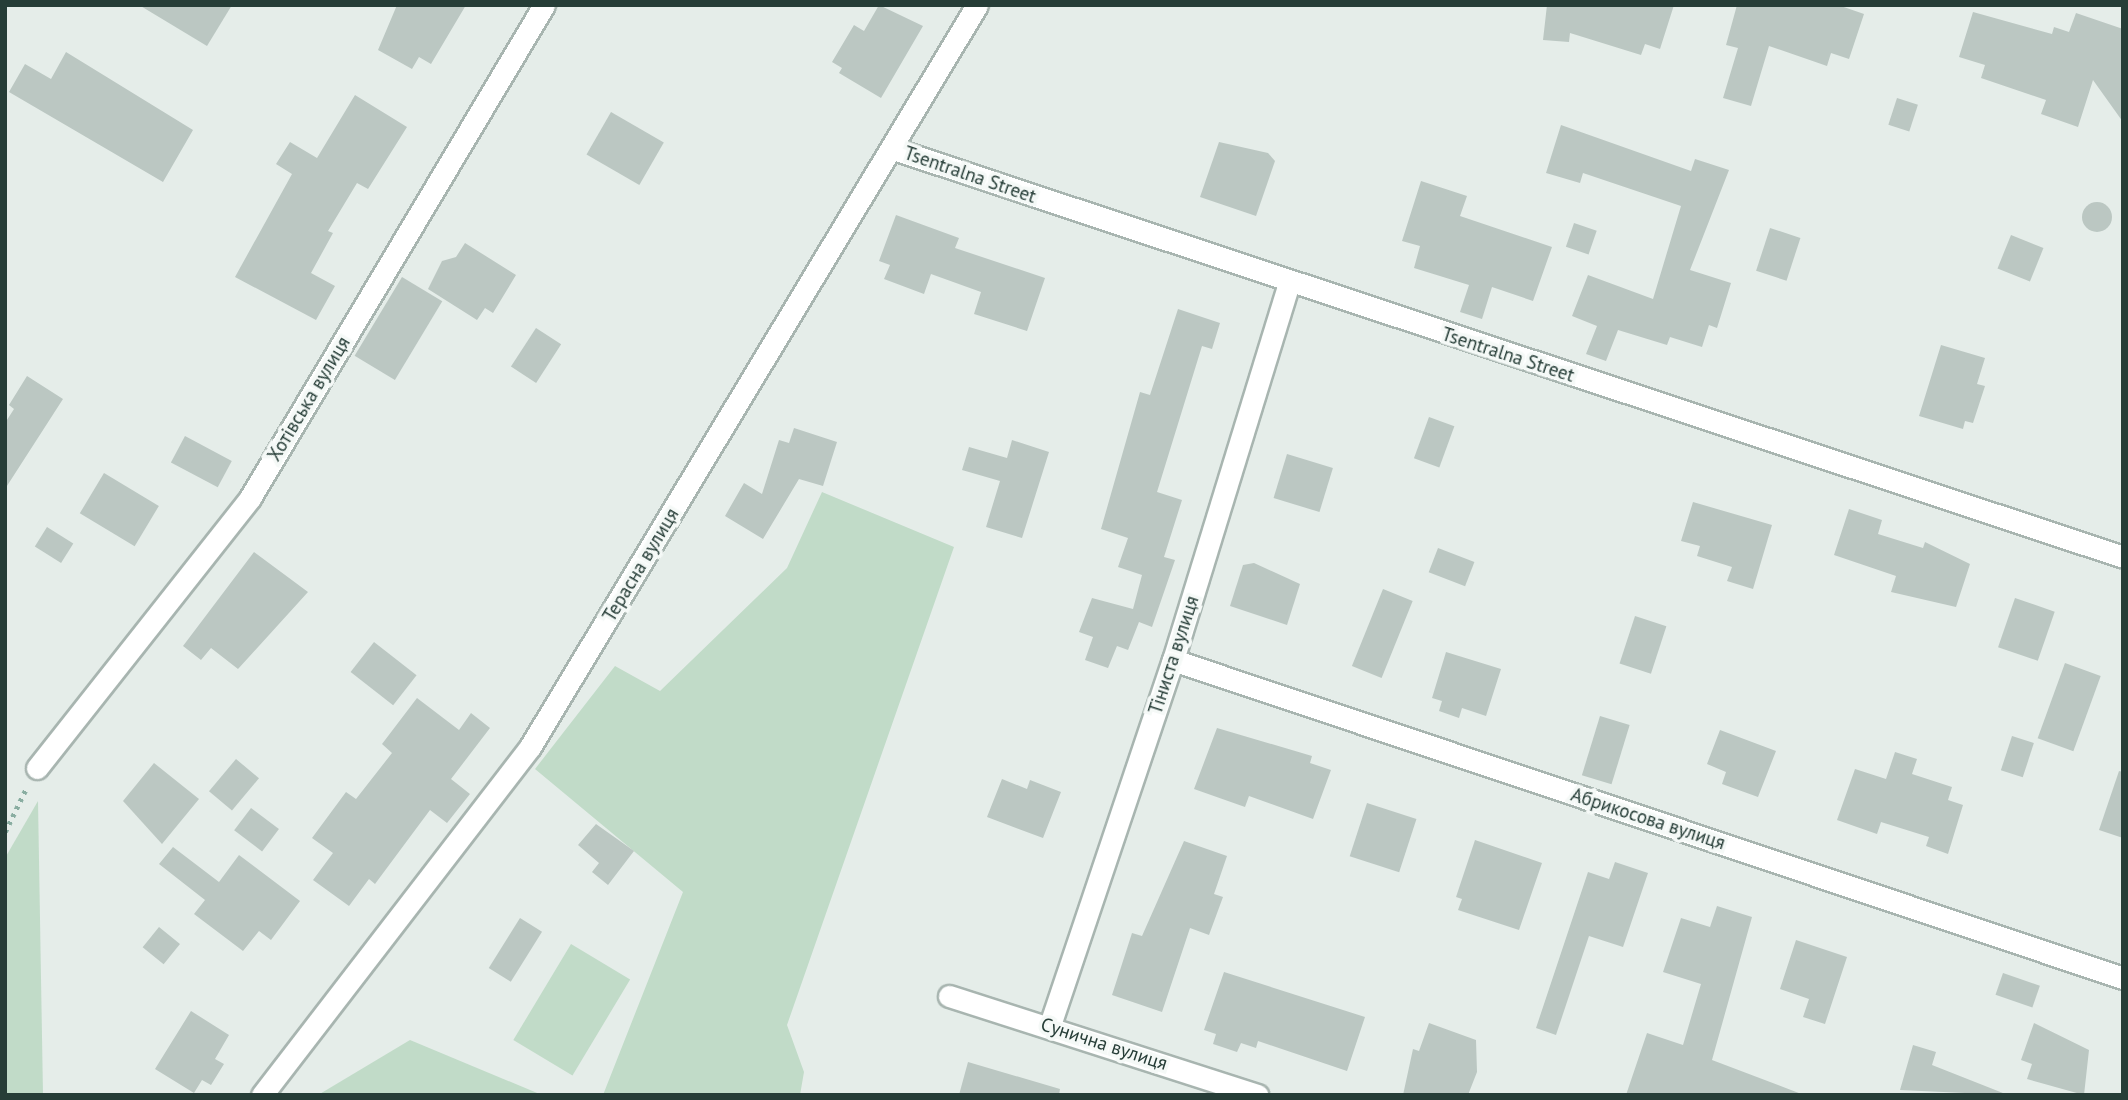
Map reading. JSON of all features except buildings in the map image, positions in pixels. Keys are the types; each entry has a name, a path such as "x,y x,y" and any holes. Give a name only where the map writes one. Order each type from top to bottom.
{"street":[{"name":"Хотівська вулиця","path":"37,768 250,499 544,5"},
{"name":"Терасна вулиця","path":"262,1095 530,747 894,149 977,5"},
{"name":"Tsentralna Street","path":"894,149 1289,283 2123,557"},
{"name":"Тіниста вулиця","path":"1050,1026 1173,660 1289,283"},
{"name":"Абрикосова вулиця","path":"1173,660 2123,978"},
{"name":"Сунична вулиця","path":"949,996 1050,1026 1258,1095"}],"path":[{"path":"5,832 37,768"}],"green space":[{"path":"822,492 954,547 787,1025 804,1072 800,1095 603,1095 683,892 535,769 615,666 660,691 787,568"},
{"path":"38,801 43,1095 5,1095 5,858"},
{"path":"571,944 630,980 572,1076 513,1040"},
{"path":"410,1040 542,1095 318,1095"}]}
